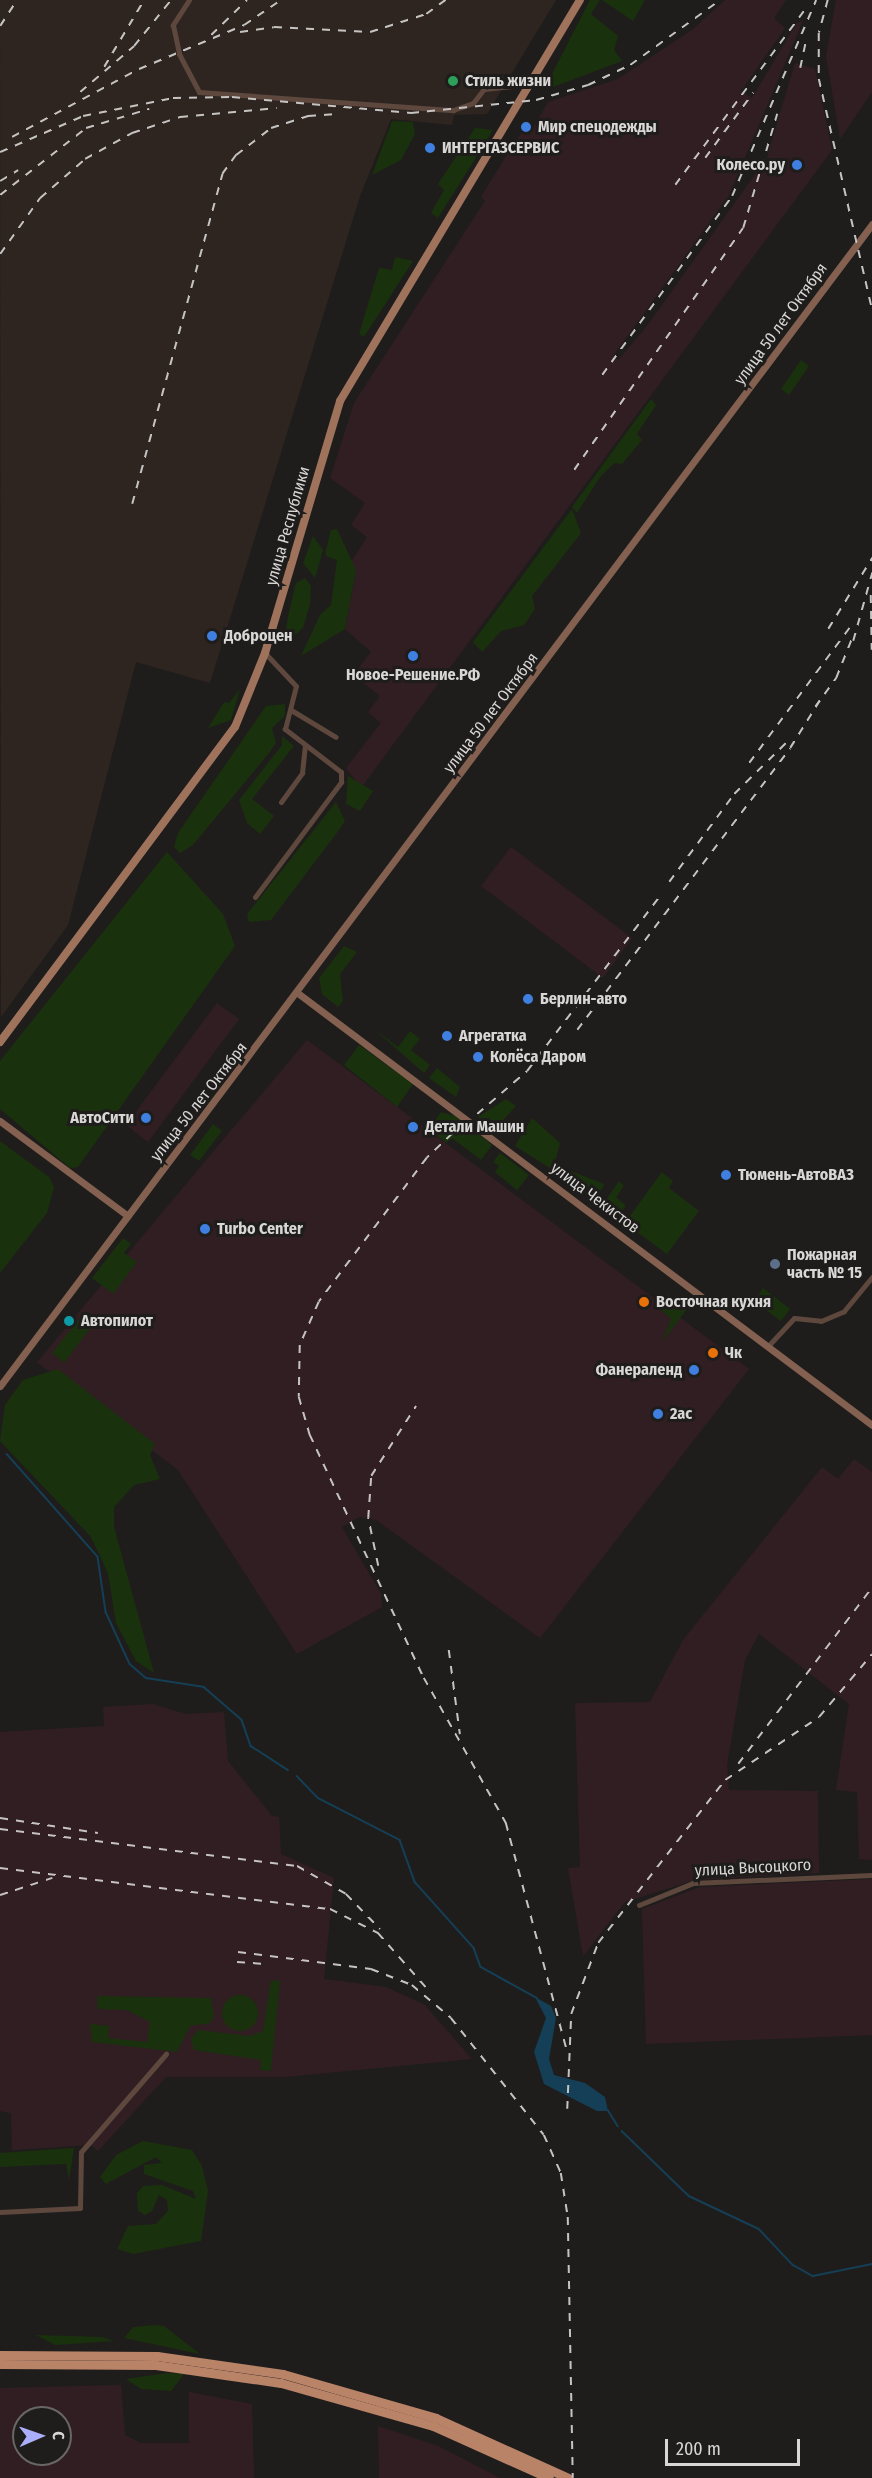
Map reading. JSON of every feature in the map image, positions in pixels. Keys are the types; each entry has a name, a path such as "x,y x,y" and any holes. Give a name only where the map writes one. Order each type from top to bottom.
{"highway":[{"path":"2,2359 156,2365 281,2382 424,2422 543,2472 568,2478"}],"main road":[{"name":"улица Республики","path":"0,1042 216,759 244,708 265,653 340,401 580,0"},
{"name":"улица 50 лет Октября","path":"0,1386 299,994 872,224"},
{"name":"улица Чекистов","path":"299,994 872,1425"},
{"path":"0,1120 128,1216"}],"street":[{"path":"189,0 173,25 178,50 199,92 453,110 473,103 484,89 530,84"},
{"path":"255,897 340,789 341,772 304,746 285,729 296,686 265,653"},
{"path":"291,710 336,736"},
{"path":"282,802 302,773 304,746"},
{"path":"768,1346 794,1318 821,1320 844,1311 872,1277"},
{"name":"улица Высоцкого","path":"639,1905 693,1883 872,1875"},
{"path":"0,2212 80,2208 81,2151 166,2054"}],"shaded area":[{"path":"0,0 556,0 487,114 454,115 452,125 391,119 360,196 210,683 136,662 68,925 1,1017"},
{"path":"725,0 786,0 774,18 785,28 741,91 752,98 797,23 803,21 729,195 613,356 618,360 647,326 756,173 762,174 795,63 815,69 832,150 361,788 346,768 381,723 368,712 380,696 353,675 371,652 345,629 356,571 351,562 367,537 351,525 365,503 330,478 354,403 485,201 481,197 511,148 522,132 529,135 548,102 618,79 692,30"},
{"path":"836,0 872,0 872,92 840,139 826,56"},
{"path":"511,847 632,938 603,978 481,886"},
{"path":"217,1003 239,1019 148,1142 126,1125"},
{"path":"307,1040 749,1369 540,1638 376,1520 359,1517 342,1527 381,1594 382,1607 297,1654 178,1470 37,1362"},
{"path":"854,1459 872,1472 872,1860 859,1859 857,1792 836,1790 849,1704 759,1634 745,1660 727,1765 729,1790 818,1791 819,1873 695,1880 625,1902 583,1956 568,1868 580,1867 575,1703 650,1702 683,1640 822,1467 838,1479"},
{"path":"153,1704 185,1714 224,1712 228,1761 272,1816 279,1817 281,1854 334,1878 324,1979 386,1987 425,2005 472,2059 285,2077 166,2077 98,2151 91,2145 12,2150 11,2113 0,2111 0,1732 104,1726 103,1707"},
{"path":"872,1879 872,2035 646,2044 642,1909 700,1887"},
{"path":"121,2385 125,2435 141,2443 189,2443 189,2392 252,2404 254,2478 0,2478 0,2388"},
{"path":"378,2426 438,2446 500,2478 379,2478"}],"green space":[{"path":"590,0 600,0 591,14 618,36 614,50 622,61 553,87 548,83"},
{"path":"602,0 645,0 633,21"},
{"path":"392,121 413,122 415,134 401,160 372,175"},
{"path":"475,128 493,130 438,218 431,213 444,190 438,184"},
{"path":"395,257 413,261 364,337 359,334 379,268 392,270"},
{"path":"801,360 809,366 789,395 781,389"},
{"path":"651,399 656,405 637,434 642,440 622,464 614,463 600,477 577,513 572,507"},
{"path":"572,509 581,533 532,596 535,609 524,625 501,631 482,652 473,642"},
{"path":"337,529 356,570 345,629 301,656 320,615 331,605 337,560 326,556 326,550 331,530"},
{"path":"313,536 323,550 315,578 303,563"},
{"path":"305,578 311,586 310,604 303,628 294,636 286,630 288,616 296,583"},
{"path":"240,689 231,720 208,728 224,702 229,703"},
{"path":"285,704 285,716 272,728 276,743 269,753 193,845 180,853 174,847 178,833 266,706"},
{"path":"282,736 294,746 252,799 274,816 260,834 247,823 239,800 282,745"},
{"path":"348,776 373,791 360,811 346,804"},
{"path":"336,802 345,821 339,830 271,920 249,922 247,914"},
{"path":"167,852 223,914 235,946 78,1167 70,1168 0,1109 0,1061"},
{"path":"344,946 357,952 340,974 343,1001 338,1007 322,994 319,978"},
{"path":"374,1029 398,1047 410,1031 420,1039 411,1050 430,1065 424,1073"},
{"path":"359,1045 413,1084 397,1107 344,1065"},
{"path":"437,1068 460,1087 456,1097 429,1078"},
{"path":"506,1099 516,1106 495,1129 478,1117"},
{"path":"441,1112 455,1116 492,1145 481,1160 452,1138 446,1143 429,1129"},
{"path":"532,1118 560,1143 553,1170 515,1146"},
{"path":"213,1124 222,1131 199,1161 190,1155"},
{"path":"0,1141 49,1177 54,1187 47,1213 0,1273"},
{"path":"500,1153 529,1175 517,1190 495,1172 499,1166 493,1162"},
{"path":"563,1168 604,1184 597,1201 558,1176"},
{"path":"662,1172 673,1181 669,1188 699,1211 667,1254 625,1223"},
{"path":"619,1181 624,1186 616,1197 626,1206 615,1220 600,1209"},
{"path":"123,1238 131,1244 124,1253 137,1262 113,1294 92,1278"},
{"path":"763,1288 790,1309 781,1321 754,1301"},
{"path":"667,1294 687,1309 662,1342 671,1319 660,1309"},
{"path":"80,1318 92,1326 64,1363 52,1353"},
{"path":"58,1369 155,1444 150,1455 160,1479 134,1485 114,1507 114,1527 154,1673 136,1661 116,1623 108,1573 91,1537 0,1441 5,1405 23,1380"},
{"path":"271,1980 280,1981 271,2071 260,2070 261,2060 194,2050 191,2039 198,2030 249,2036 263,2031"},
{"path":"240,1995 253,2000 258,2013 253,2026 240,2031 227,2026 222,2013 227,2000"},
{"path":"97,1996 211,1998 214,2016 210,2023 190,2026 177,2052 92,2042 90,2024 109,2026 108,2038 147,2042 150,2022 127,2010 98,2009"},
{"path":"143,2141 192,2150 202,2166 208,2191 201,2241 133,2254 117,2249 128,2226 156,2224 168,2211 167,2200 159,2195 152,2211 145,2215 138,2211 137,2193 143,2186 162,2185 196,2199 193,2191 144,2174 144,2165 162,2163 156,2157 106,2184 100,2177 116,2155"},
{"path":"74,2148 69,2180 66,2164 0,2167 0,2153"},
{"path":"164,2326 200,2354 124,2338 133,2327"},
{"path":"36,2335 103,2337 113,2341 55,2345"},
{"path":"168,2373 184,2374 171,2391 141,2389 126,2379"}],"water":[{"path":"535,1997 551,2006 556,2018 549,2059 554,2075 585,2083 605,2097 608,2111 597,2111 544,2084 534,2052 546,2018"}],"waterway":[{"path":"7,1454 98,1557 106,1612 130,1664 146,1678 204,1687 242,1720 251,1746 288,1770"},
{"path":"297,1776 318,1798 400,1840 415,1882 474,1948 481,1967 537,1998"},
{"path":"608,2110 618,2126"},
{"path":"622,2131 689,2196 759,2229 793,2265 813,2276 872,2264"}],"railway":[{"path":"0,26 17,0"},
{"path":"104,67 144,0"},
{"path":"80,92 134,46 171,0"},
{"path":"211,35 247,0"},
{"path":"12,137 139,69 244,25 281,0"},
{"path":"240,32 274,27 370,32 426,14 445,0"},
{"path":"0,152 83,116 173,98 232,97 411,113 536,100 588,85 630,65 720,0"},
{"path":"602,375 732,196 816,0"},
{"path":"828,0 819,33 819,79 872,308"},
{"path":"675,185 805,9"},
{"path":"800,68 805,44"},
{"path":"705,158 753,93"},
{"path":"0,254 40,198 85,159 132,133 180,117 277,108"},
{"path":"0,195 86,128 149,109"},
{"path":"132,504 222,174 236,155 271,128 308,116 337,114"},
{"path":"574,470 743,228 777,114"},
{"path":"0,181 18,170"},
{"path":"828,629 872,558"},
{"path":"853,641 872,573"},
{"path":"871,595 872,650"},
{"path":"749,763 850,627"},
{"path":"815,707 836,678 854,633"},
{"path":"577,1030 790,748 820,700"},
{"path":"669,882 734,794 787,742"},
{"path":"477,1114 527,1071 662,893"},
{"path":"464,1123 427,1158 319,1302 300,1345 299,1397 310,1435 424,1678 506,1823 567,2051"},
{"path":"378,1566 368,1518 371,1476 416,1406"},
{"path":"738,1764 870,1590"},
{"path":"449,1650 460,1734"},
{"path":"567,2109 571,2014 598,1943 725,1780 819,1717 872,1654"},
{"path":"0,1818 98,1833"},
{"path":"0,1829 297,1866 346,1894 380,1929"},
{"path":"0,1868 330,1909 378,1933 430,1992"},
{"path":"0,1895 52,1878"},
{"path":"238,1952 371,1969 412,1985 451,2018 544,2135 561,2173 568,2217 573,2478"},
{"path":"237,1962 268,1964"}],"place":[{"name":"Стиль жизни","path":"453,81"},
{"name":"Мир спецодежды","path":"526,127"},
{"name":"ИНТЕРГАЗСЕРВИС","path":"430,148"},
{"name":"Колесо.ру","path":"797,165"},
{"name":"Доброцен","path":"212,636"},
{"name":"Новое-Решение.РФ","path":"413,656"},
{"name":"Берлин-авто","path":"528,999"},
{"name":"Агрегатка","path":"447,1036"},
{"name":"Колёса Даром","path":"478,1057"},
{"name":"АвтоСити","path":"146,1118"},
{"name":"Детали Машин","path":"413,1127"},
{"name":"Тюмень-АвтоВАЗ","path":"726,1175"},
{"name":"Turbo Center","path":"205,1229"},
{"name":"Пожарная часть № 15","path":"775,1264"},
{"name":"Восточная кухня","path":"644,1302"},
{"name":"Автопилот","path":"69,1321"},
{"name":"Чк","path":"713,1353"},
{"name":"Фанераленд","path":"694,1370"},
{"name":"2ас","path":"658,1414"}]}
